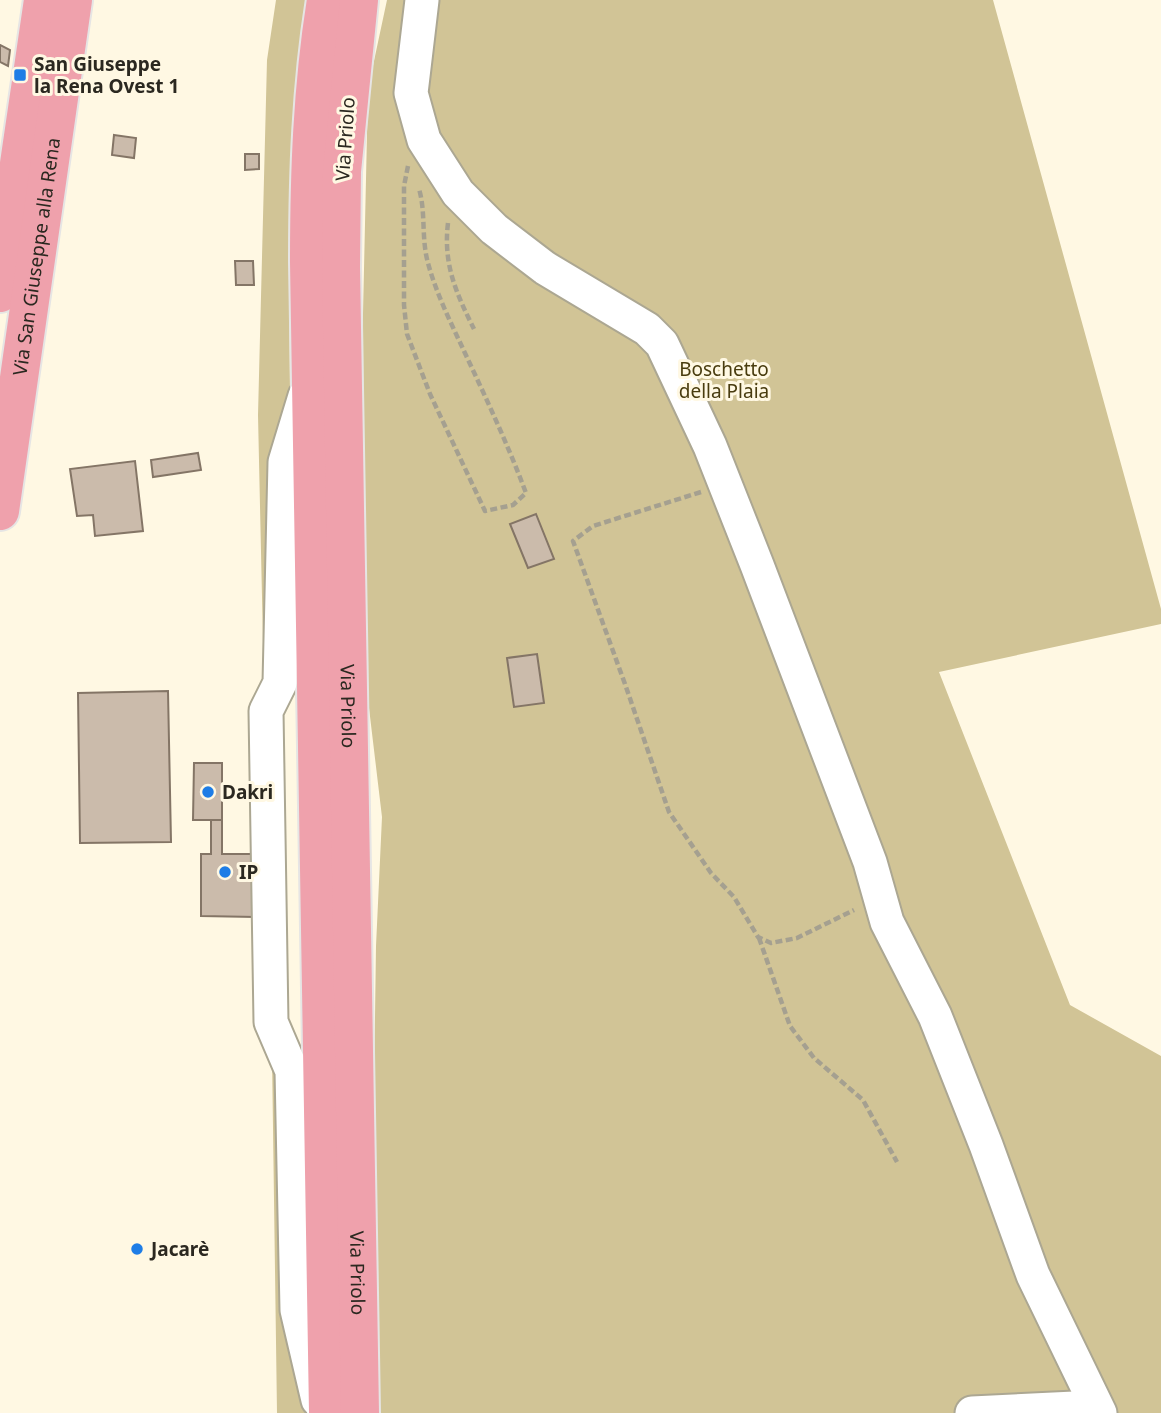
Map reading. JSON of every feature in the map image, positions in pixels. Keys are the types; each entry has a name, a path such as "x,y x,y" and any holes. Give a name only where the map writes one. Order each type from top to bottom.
{"main road":[{"name":"Via San Giuseppe alla Rena","path":"0,293 43,0"},
{"name":"Via San Giuseppe alla Rena","path":"0,511 73,0"},
{"name":"Via Priolo","path":"326,0 314,96 309,170 328,1413"},
{"name":"Via Priolo","path":"359,0 343,159 341,267 360,1413"}],"lane":[{"path":"422,0 411,93 424,141 457,192 494,229 545,268 647,329 662,344 710,446 870,862 887,922 935,1016 1033,1275 1098,1410 972,1413"},
{"path":"312,374 285,462 279,683 266,711 271,1022 292,1071 297,1310 321,1413"}],"path":[{"path":"413,169 410,158 404,186 404,305 407,334 430,394 485,511 513,505 526,493 511,452 450,320 427,261 421,214 423,202 417,180"},
{"path":"457,192 449,215 447,262 458,297 474,329"},
{"path":"725,485 593,526 573,541 669,812 711,873 734,897 758,937 790,1026 814,1058 863,1100 897,1162"},
{"path":"758,937 771,943 797,937 831,923 879,896"}],"green space":[{"path":"276,0 307,0 292,150 290,399 264,688 258,415 267,60"},
{"name":"Boschetto della Plaia","path":"387,0 993,0 1161,609 1161,624 939,672 1070,1005 1161,1056 1161,1413 379,1413 373,1161 376,946 382,817 364,666 363,314 368,89"},
{"path":"272,1056 282,1076 289,1311 306,1413 277,1413"}],"building":[{"path":"0,45 10,50 8,66 0,62"},
{"path":"114,135 136,138 134,158 112,155"},
{"path":"245,154 259,154 259,169 245,170"},
{"path":"235,261 253,261 254,285 236,285"},
{"path":"198,453 201,470 153,477 151,460"},
{"path":"135,461 143,531 95,536 93,515 77,516 70,469"},
{"path":"536,514 554,559 528,568 510,524"},
{"path":"537,654 544,703 514,707 507,658"},
{"path":"168,691 171,842 80,843 78,693"},
{"name":"Dakri","path":"194,763 222,763 222,820 193,820"},
{"path":"211,820 222,820 222,854 262,854 262,917 201,916 201,854 211,854"}],"place":[{"name":"San Giuseppe la Rena Ovest 1","path":"20,75"},
{"name":"Dakri","path":"208,792"},
{"name":"IP","path":"225,872"},
{"name":"Jacarè","path":"137,1249"}]}
